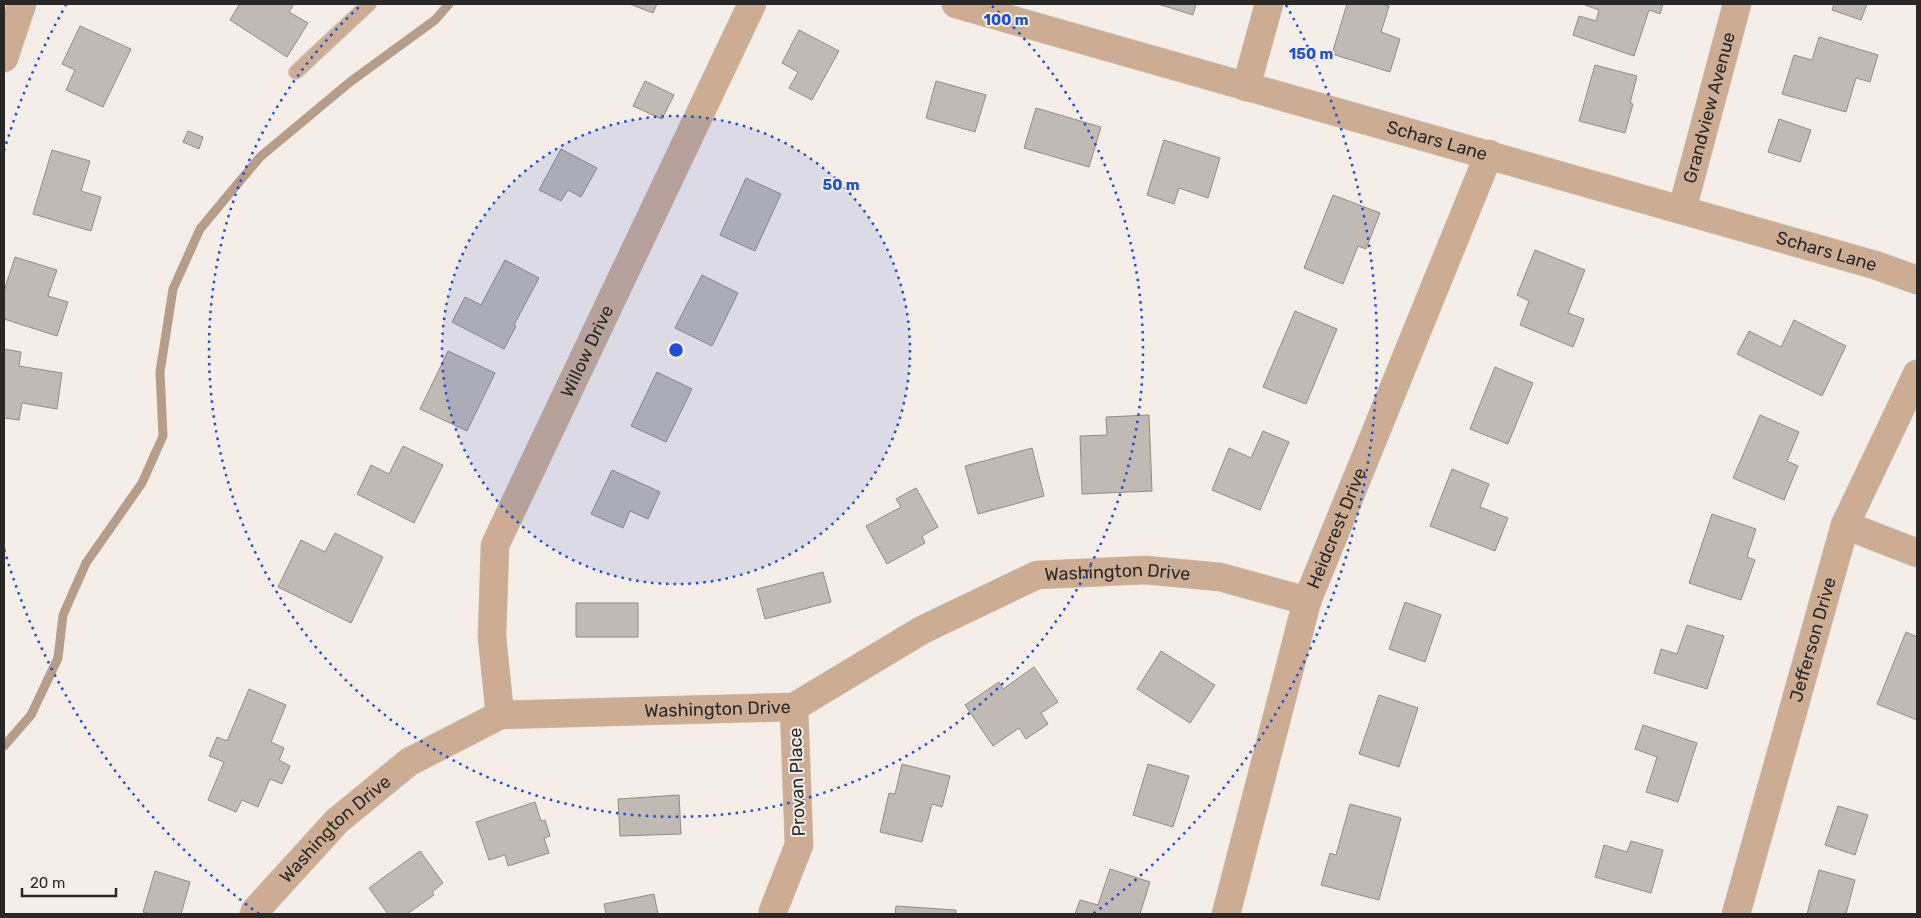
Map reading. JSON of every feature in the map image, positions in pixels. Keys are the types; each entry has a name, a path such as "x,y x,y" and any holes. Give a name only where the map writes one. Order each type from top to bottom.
{"street":[{"path":"4,58 22,4"},
{"name":"Willow Drive","path":"500,715 492,637 495,545 752,4"},
{"name":"Schars Lane","path":"956,4 1489,154 1875,265 1917,280"},
{"path":"1246,87 1269,4"},
{"name":"Grandview Avenue","path":"1682,210 1737,4"},
{"name":"Heidcrest Drive","path":"1226,914 1307,601 1489,154"},
{"name":"Jefferson Drive","path":"1736,914 1845,525 1917,374"},
{"path":"1845,525 1917,553"},
{"name":"Washington Drive","path":"254,914 337,821 409,762 500,715 794,707 922,630 1037,575 1154,571 1220,577 1307,601"},
{"name":"Provan Place","path":"773,912 799,845 794,707"}],"lane":[{"path":"296,72 369,4"}],"building":[{"path":"236,4 294,4 289,12 308,23 287,57 230,20 239,5"},
{"path":"630,4 657,4 653,13"},
{"path":"1158,4 1196,4 1193,15"},
{"path":"1347,4 1381,4 1389,6 1381,32 1400,39 1390,72 1332,54"},
{"path":"1586,4 1663,4 1660,14 1649,10 1634,56 1573,35 1579,16 1596,21 1599,10"},
{"path":"1834,4 1867,4 1861,20 1832,10"},
{"path":"80,26 131,49 103,107 66,90 75,70 62,64"},
{"path":"799,30 839,51 812,100 789,88 798,72 782,63"},
{"path":"1819,37 1878,55 1870,82 1856,78 1846,112 1782,94 1794,55 1812,60"},
{"path":"1595,65 1637,76 1630,103 1633,104 1625,133 1579,121"},
{"path":"645,81 674,95 662,119 633,106"},
{"path":"936,81 986,95 975,132 926,118"},
{"path":"1036,108 1101,127 1089,167 1024,148"},
{"path":"1779,119 1811,130 1800,162 1768,152"},
{"path":"188,131 203,137 199,149 183,142"},
{"path":"1164,140 1220,158 1208,198 1179,188 1174,204 1147,195"},
{"path":"561,149 597,168 581,197 568,190 561,201 539,190"},
{"path":"52,150 90,161 81,191 101,197 91,231 33,214"},
{"path":"746,178 781,194 755,251 720,235"},
{"path":"1333,195 1380,213 1366,249 1358,246 1343,284 1304,268"},
{"path":"1535,250 1585,270 1568,313 1584,319 1573,347 1520,325 1529,301 1517,295"},
{"path":"15,257 57,270 48,296 68,302 57,336 4,319 4,291"},
{"path":"505,260 539,278 514,325 516,326 504,349 452,322 465,297 481,305"},
{"path":"702,275 738,293 712,346 675,328"},
{"path":"1295,311 1337,329 1306,404 1263,387"},
{"path":"1794,320 1846,346 1822,396 1737,354 1749,331 1781,347"},
{"path":"4,349 21,352 19,366 62,373 57,409 22,403 19,420 4,418"},
{"path":"448,351 495,373 467,431 420,409"},
{"path":"1495,367 1533,383 1508,444 1470,429"},
{"path":"657,372 692,389 666,442 631,426"},
{"path":"1149,415 1152,491 1082,494 1080,436 1107,435 1106,417"},
{"path":"1760,415 1799,432 1787,461 1798,466 1784,500 1733,478"},
{"path":"1263,431 1289,442 1260,510 1212,490 1229,448 1251,458"},
{"path":"403,446 443,465 414,523 357,494 371,465 389,474"},
{"path":"1032,448 1044,496 978,514 965,466"},
{"path":"1452,469 1489,484 1480,507 1508,518 1495,551 1430,526"},
{"path":"612,470 660,492 648,519 630,511 623,528 591,514"},
{"path":"916,488 938,527 922,536 925,543 887,564 866,526 901,507 896,499"},
{"path":"1712,514 1756,529 1747,557 1755,560 1741,600 1689,583"},
{"path":"335,533 383,557 351,623 278,587 301,540 325,552"},
{"path":"823,572 831,602 765,619 757,589"},
{"path":"1405,602 1441,615 1425,662 1389,649"},
{"path":"576,603 638,603 638,637 576,637"},
{"path":"1687,625 1724,636 1707,689 1654,673 1661,649 1677,654"},
{"path":"1906,632 1917,637 1917,720 1877,704"},
{"path":"1161,651 1215,685 1190,723 1137,689"},
{"path":"1034,667 1058,702 1041,713 1048,724 1026,739 1019,728 993,746 965,705 999,682 1003,689"},
{"path":"249,689 286,705 271,742 284,748 279,760 290,766 282,784 270,779 258,807 242,800 236,812 208,800 224,762 209,756 217,737 227,741"},
{"path":"1379,695 1418,708 1399,767 1359,754"},
{"path":"1643,725 1697,743 1678,802 1646,792 1657,757 1635,749"},
{"path":"902,764 950,776 942,807 932,804 922,842 880,832 889,793 895,794"},
{"path":"1148,764 1189,776 1173,827 1133,815"},
{"path":"679,795 681,834 620,836 618,799"},
{"path":"535,802 541,821 545,820 550,836 544,838 549,853 508,866 505,855 489,860 476,822"},
{"path":"1350,804 1401,818 1379,900 1321,885 1330,853 1336,855"},
{"path":"1838,806 1868,815 1855,855 1825,845"},
{"path":"1631,841 1663,850 1651,893 1595,877 1604,845 1627,852"},
{"path":"420,851 443,883 432,892 434,895 407,914 388,914 369,888"},
{"path":"1110,869 1150,882 1140,914 1075,914 1080,900 1098,905"},
{"path":"1819,870 1855,880 1846,914 1807,914"},
{"path":"155,871 190,882 181,914 152,914 143,912"},
{"path":"654,894 658,914 606,914 604,904"},
{"path":"896,906 956,910 956,914 895,914"}],"waterway":[{"path":"4,746 31,715 58,658 63,615 86,563 142,483 163,436 160,372 173,289 200,229 260,157 350,82 435,20 449,4"}]}
